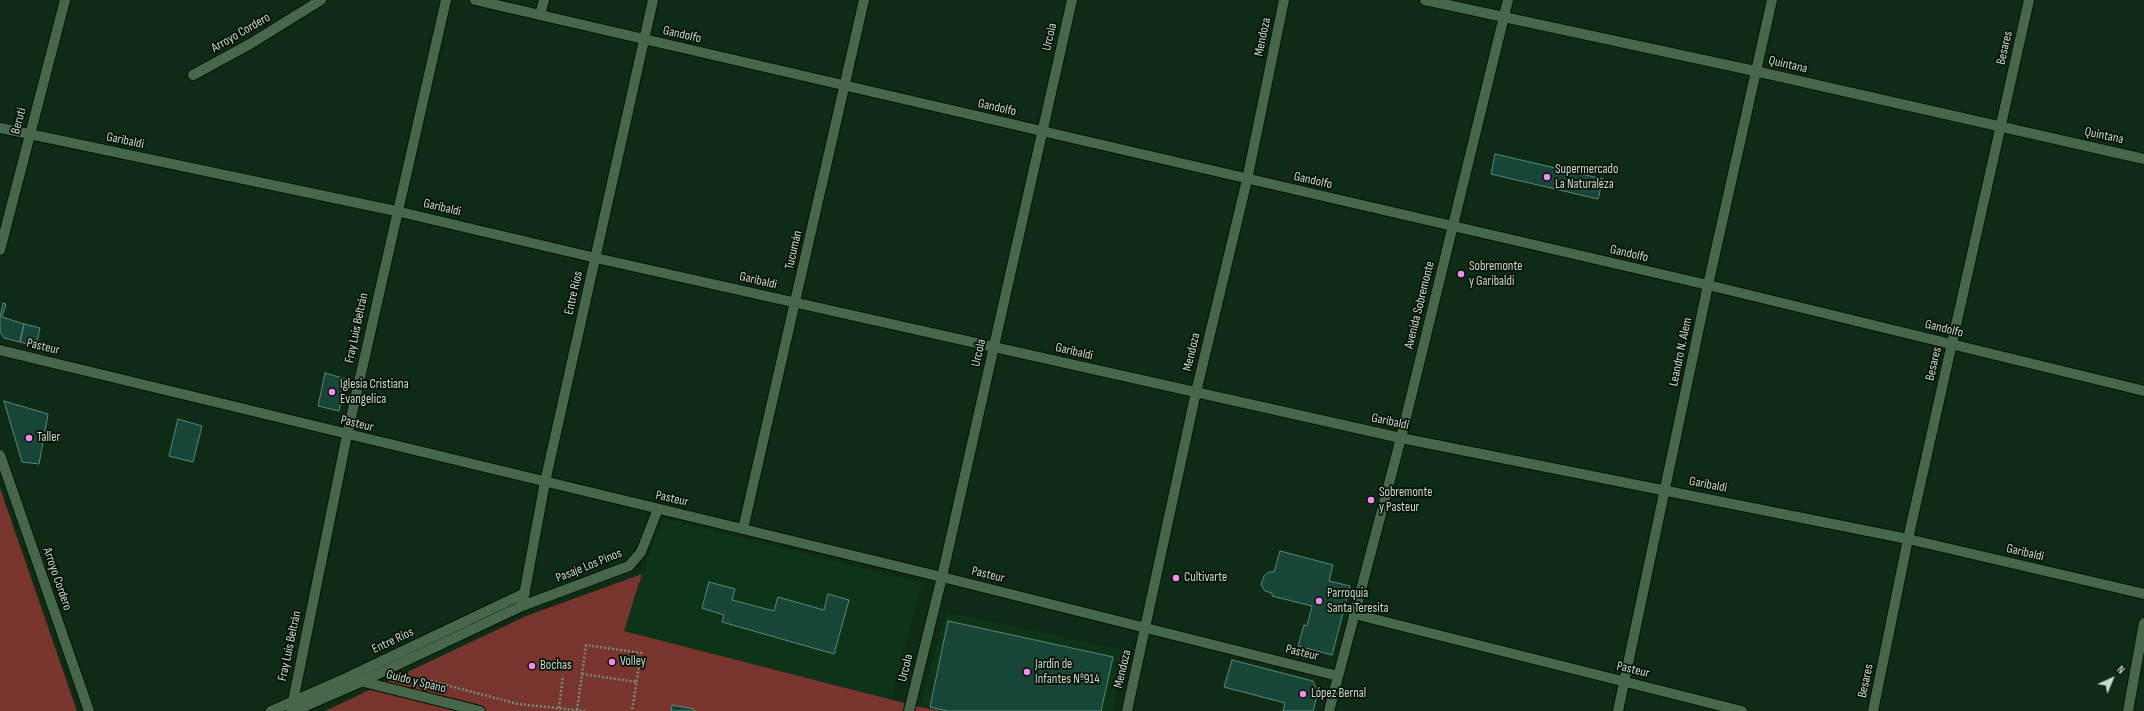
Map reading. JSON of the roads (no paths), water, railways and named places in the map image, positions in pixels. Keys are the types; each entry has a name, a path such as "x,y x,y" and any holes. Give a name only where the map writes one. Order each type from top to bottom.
{"street":[{"name":"Beruti","path":"0,250 65,0"},
{"name":"Arroyo Cordero","path":"193,75 250,44 321,0"},
{"name":"Fray Luis Beltrán","path":"292,708 347,434 396,211 446,0"},
{"name":"Gandolfo","path":"475,0 1247,180 1708,285 2144,391"},
{"path":"540,15 544,0"},
{"name":"Entre Ríos","path":"271,711 292,708 361,682 522,606 545,482 653,0"},
{"name":"Tucumán","path":"743,529 864,0"},
{"name":"Urcola","path":"909,711 942,577 1072,0"},
{"name":"Mendoza","path":"1127,711 1196,392 1247,180 1284,0"},
{"name":"Quintana","path":"1425,0 1755,71 2144,159"},
{"name":"Avenida Sobremonte","path":"1329,711 1401,438 1508,0"},
{"name":"Leandro N. Alem","path":"1618,711 1708,285 1772,0"},
{"name":"Besares","path":"1873,711 1908,538 2029,0"},
{"name":"Garibaldi","path":"0,128 396,211 596,258 1401,438 1908,538 2144,594"},
{"name":"Pasteur","path":"0,350 942,577 1338,676"},
{"name":"Arroyo Cordero","path":"0,455 88,711"},
{"name":"Pasaje Los Pinos","path":"522,606 629,566 642,552 658,509"},
{"name":"Entre Ríos","path":"292,708 346,678 525,593"},
{"name":"Pasteur","path":"1354,614 1742,711"},
{"path":"2128,711 2144,623"},
{"name":"Guido y Spano","path":"346,678 480,711"}],"place":[{"name":"Supermercado La Naturaleza","path":"1547,177"},
{"name":"Sobremonte y Garibaldi","path":"1461,274"},
{"name":"Iglesia Cristiana Evangelica","path":"332,392"},
{"name":"Taller","path":"29,438"},
{"name":"Sobremonte y Pasteur","path":"1371,500"},
{"name":"Cultivarte","path":"1176,578"},
{"name":"Parroquia Santa Teresita","path":"1319,601"},
{"name":"Volley","path":"612,662"},
{"name":"Bochas","path":"532,666"},
{"name":"Jardín de Infantes Nº914","path":"1027,672"},
{"name":"López Bernal","path":"1303,694"}]}
